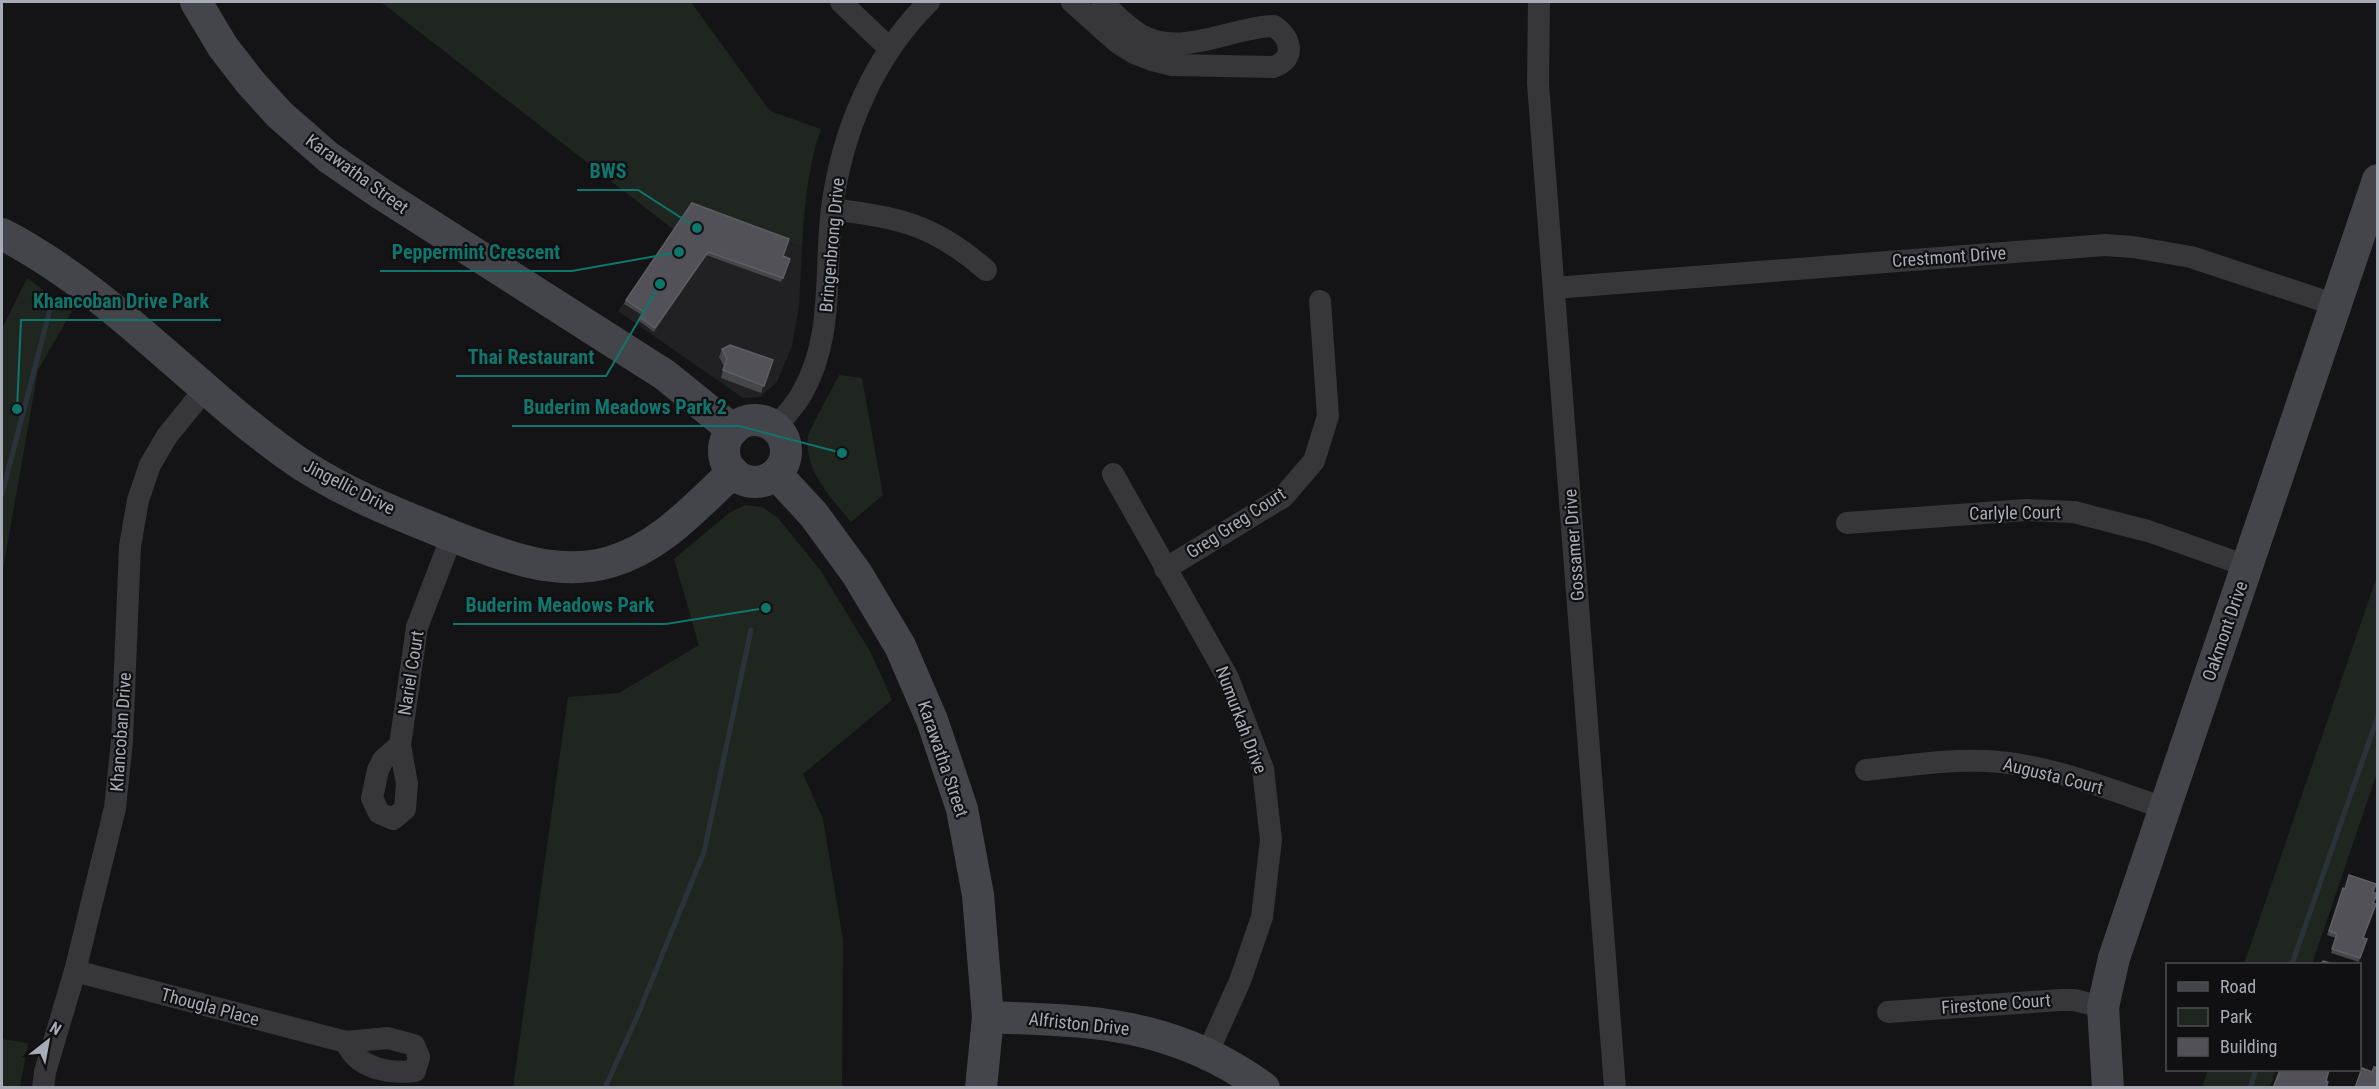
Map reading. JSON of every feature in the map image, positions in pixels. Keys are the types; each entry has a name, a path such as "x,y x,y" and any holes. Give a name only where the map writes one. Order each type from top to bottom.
{"street":[{"name":"Karawatha Street","path":"196,2 223,47 250,82 280,115 328,157 380,193 665,375 733,430"},
{"path":"841,2 890,49"},
{"name":"Bringenbrong Drive","path":"776,428 801,395 817,359 826,323 832,209 839,167 850,130 866,91 890,49 916,14 929,2"},
{"path":"1072,2 1103,31 1126,48 1152,60 1172,65 1273,67 1283,64 1289,55 1289,44 1283,33 1274,26 1179,43 1162,42 1142,36 1125,24 1102,2"},
{"name":"Gossamer Drive","path":"1539,2 1538,84 1615,1088"},
{"name":"Oakmont Drive","path":"2108,1088 2103,1007 2114,958 2378,180"},
{"path":"832,209 898,219 923,227 951,241 987,270"},
{"name":"Jingellic Drive","path":"2,234 33,250 84,285 285,454 339,486 452,536 507,557 552,567 581,567 609,563 657,540 733,472"},
{"name":"Crestmont Drive","path":"1554,288 2105,245 2133,247 2191,257 2336,305"},
{"name":"Greg Greg Court","path":"1165,569 1282,497 1314,461 1328,416 1320,301"},
{"name":"Khancoban Drive","path":"43,1088 45,1072 75,971 115,808 123,741 130,546 138,500 150,465 167,436 206,388"},
{"path":"758,420 776,428 783,436 786,446 783,466 768,480 749,481 733,472 724,456 724,446 733,430 740,424 758,420"},
{"name":"Karawatha Street","path":"776,474 814,515 857,574 900,646 932,720 962,809 978,895 988,1017 981,1088"},
{"name":"Numurkah Drive","path":"1113,474 1228,678 1263,769 1271,840 1262,917 1240,981 1207,1054"},
{"name":"Carlyle Court","path":"1847,523 2026,510 2074,512 2148,531 2247,566"},
{"name":"Nariel Court","path":"400,745 417,627 452,536"},
{"name":"Augusta Court","path":"1866,770 1965,761 2005,763 2061,774 2165,808"},
{"name":"Thougla Place","path":"75,971 346,1042"},
{"name":"Firestone Court","path":"1888,1012 2061,1000 2074,1000 2103,1007"},
{"name":"Alfriston Drive","path":"988,1017 1106,1024 1171,1039 1207,1054 1264,1088"}],"shaded area":[{"path":"690,206 802,247 799,306 792,346 777,382 760,397 743,398 618,311"}],"green space":[{"path":"381,2 691,2 770,111 821,129 805,202 802,247 691,206 674,230"},
{"path":"27,278 72,311 38,370 2,575 2,329"},
{"path":"839,375 862,378 883,495 851,522 820,483 810,461 808,449 809,432"},
{"path":"745,505 762,507 777,517 821,571 871,653 892,700 803,774 823,819 843,940 842,1087 513,1087 568,697 619,693 699,645 674,559 729,513"},
{"path":"2377,576 2377,773 2312,963 2244,963"},
{"path":"2,1039 28,1043 20,1087 2,1087"},
{"path":"2208,1071 2276,1071 2270,1087 2202,1087"}],"building":[{"path":"692,203 789,239 783,256 790,259 783,278 708,252 655,328 640,317 644,312 626,300"},
{"path":"730,345 773,360 764,386 723,370 727,359 722,349"},
{"path":"2349,875 2376,884 2373,892 2377,894 2373,903 2376,904 2363,938 2367,939 2360,958 2332,949 2337,934 2329,931"},
{"path":"2374,1067 2378,1068 2378,1088 2355,1088 2362,1068 2372,1072"},
{"path":"2280,1071 2329,1071 2326,1088 2273,1088"}],"waterway":[{"path":"2,494 50,309"},
{"path":"605,1088 637,1017 704,852 751,630"},
{"path":"2292,963 2378,716"},
{"path":"2250,1088 2256,1071"}],"place":[{"name":"BWS","path":"697,228"},
{"name":"Peppermint Crescent","path":"679,252"},
{"name":"Thai Restaurant","path":"660,284"},
{"name":"Khancoban Drive Park","path":"17,409"},
{"name":"Buderim Meadows Park 2","path":"842,453"},
{"name":"Buderim Meadows Park","path":"766,608"}]}
